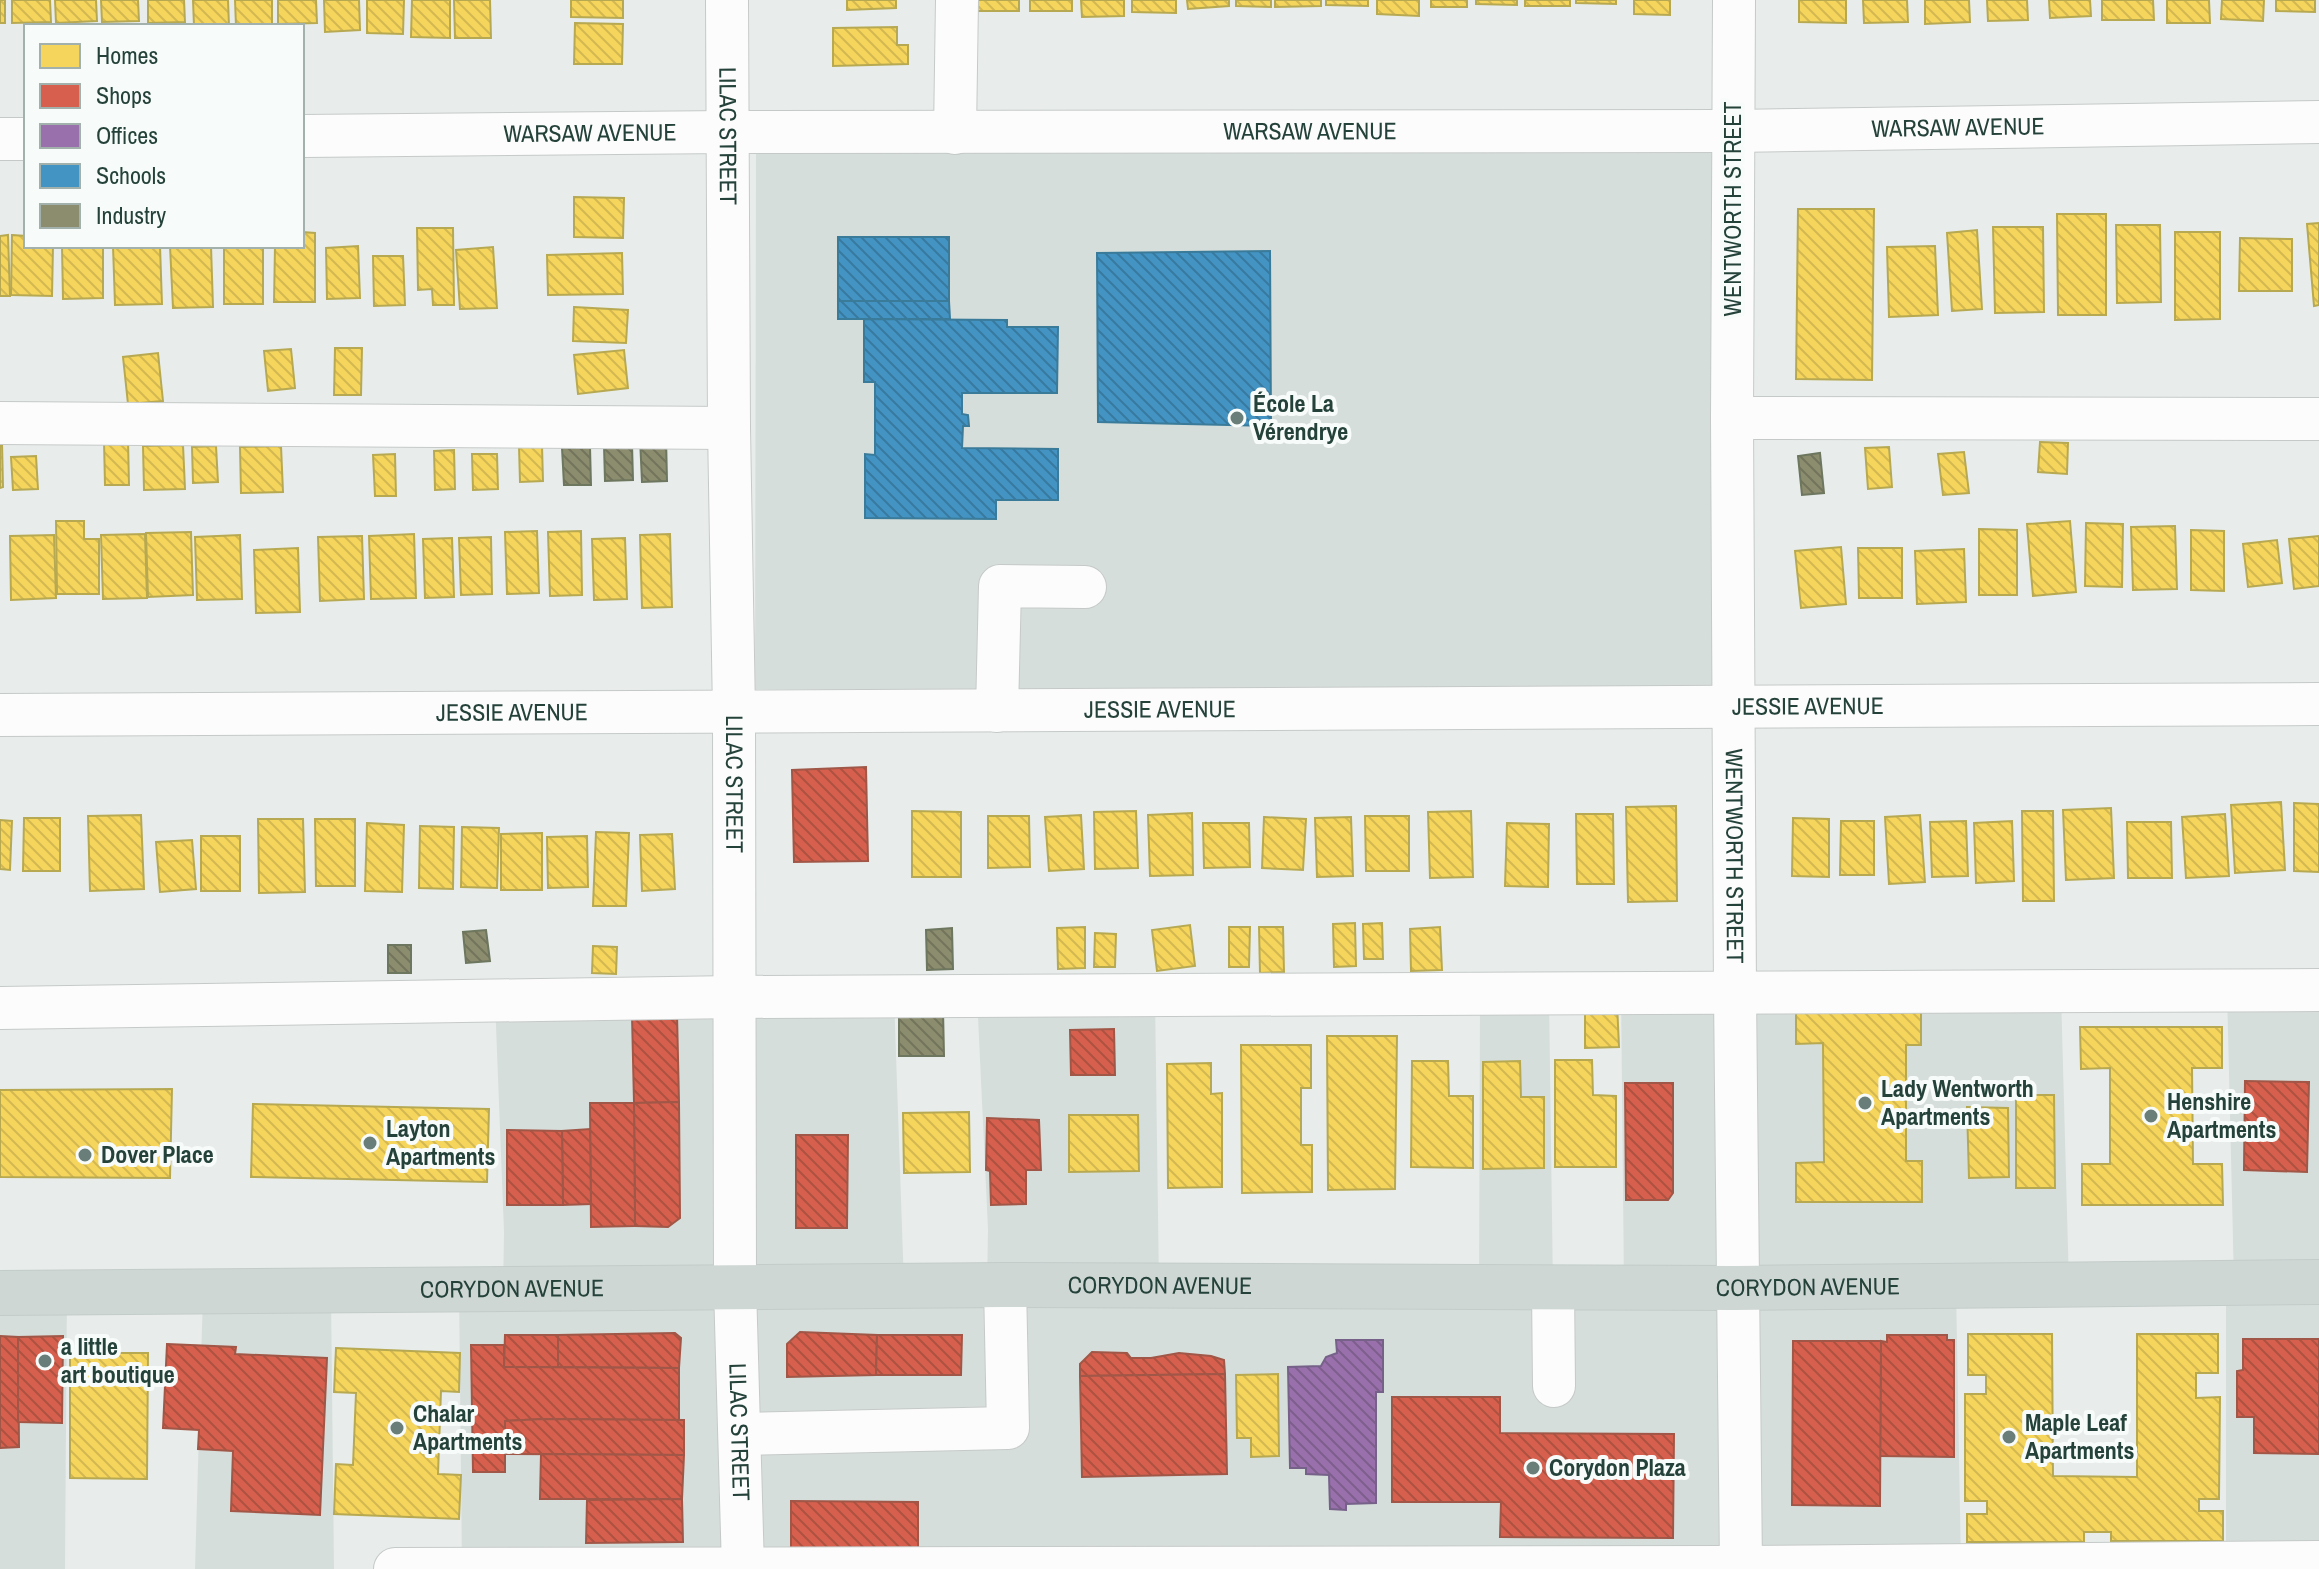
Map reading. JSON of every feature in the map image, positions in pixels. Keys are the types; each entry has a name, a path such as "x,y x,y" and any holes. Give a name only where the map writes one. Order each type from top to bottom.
{"main road":[{"name":"CORYDON AVENUE","path":"0,1293 1005,1285 1736,1288 2319,1282"}],"street":[{"name":"LILAC STREET","path":"727,0 734,712 735,1287 743,1568"},
{"path":"955,133 957,0"},
{"name":"WENTWORTH STREET","path":"1734,0 1732,418 1736,1288 1741,1568"},
{"name":"WARSAW AVENUE","path":"304,136 728,132 1734,131 2319,122"},
{"path":"0,139 24,139"},
{"path":"1732,418 2319,419"},
{"path":"0,423 729,428"},
{"path":"997,711 1000,586 1085,587"},
{"name":"JESSIE AVENUE","path":"0,715 2319,704"},
{"path":"0,1008 734,997 2319,990"},
{"path":"741,1434 1008,1428 1005,1285"},
{"path":"1553,1287 1554,1386"},
{"path":"395,1569 1741,1568 2319,1562"}],"shaded area":[{"name":"École La Vérendrye","path":"756,144 1719,148 1718,693 755,689"},
{"path":"2319,990 2319,1562 2226,1562 2226,1283 2234,1282 2227,991"},
{"path":"2061,992 2069,1284 1956,1285 1961,1565 462,1569 459,1290 503,1289 504,1232 495,1001 894,996 904,1285 987,1285 988,1229 977,996 1155,995 1159,1285 1479,1287 1480,995 1549,994 1553,1287 1624,1287 1621,994"},
{"path":"67,1292 65,1569 0,1569 0,1294"},
{"path":"203,1292 331,1292 334,1569 195,1569"}],"building: Homes":[{"path":"0,0 5,0 5,23 0,23"},
{"path":"12,0 50,0 51,22 12,23"},
{"path":"55,0 96,0 97,21 56,23"},
{"path":"101,0 138,0 139,21 102,22"},
{"path":"148,0 184,0 185,22 148,23"},
{"path":"193,0 228,0 229,24 194,24"},
{"path":"235,0 272,0 272,24 236,24"},
{"path":"278,0 316,0 317,23 278,24"},
{"path":"324,0 359,0 360,30 325,32"},
{"path":"367,0 404,0 403,34 367,33"},
{"path":"412,0 450,0 450,38 411,37"},
{"path":"454,0 490,0 491,38 455,38"},
{"path":"571,0 623,0 623,18 571,17"},
{"path":"847,0 896,0 896,8 847,10"},
{"path":"977,0 1019,0 1019,11 977,11"},
{"path":"1030,0 1072,0 1072,11 1030,11"},
{"path":"1081,0 1124,0 1124,16 1082,17"},
{"path":"1132,0 1176,0 1176,13 1132,12"},
{"path":"1187,0 1229,0 1229,6 1188,9"},
{"path":"1236,0 1271,0 1271,7 1236,6"},
{"path":"1275,0 1321,0 1321,6 1275,7"},
{"path":"1326,0 1368,0 1368,6 1326,5"},
{"path":"1377,0 1419,0 1419,16 1377,14"},
{"path":"1431,0 1467,0 1467,7 1431,7"},
{"path":"1476,0 1517,0 1517,5 1476,4"},
{"path":"1525,0 1570,0 1570,6 1525,6"},
{"path":"1576,0 1616,0 1616,4 1576,3"},
{"path":"1634,0 1670,0 1670,15 1634,14"},
{"path":"1799,0 1846,0 1846,23 1799,22"},
{"path":"1863,0 1907,0 1908,22 1864,23"},
{"path":"1925,0 1969,0 1970,22 1925,24"},
{"path":"1987,0 2027,0 2028,20 1988,21"},
{"path":"2049,0 2090,0 2091,16 2050,18"},
{"path":"2102,0 2153,0 2154,20 2102,20"},
{"path":"2167,0 2209,0 2210,23 2167,23"},
{"path":"2222,0 2264,0 2263,21 2221,19"},
{"path":"2276,0 2315,0 2315,12 2276,11"},
{"path":"575,23 623,24 622,64 574,64"},
{"path":"897,27 897,45 908,45 908,64 833,66 833,28"},
{"path":"574,197 624,198 623,238 574,237"},
{"path":"1798,209 1874,209 1872,380 1796,379"},
{"path":"2057,214 2106,214 2106,315 2058,315"},
{"path":"2319,223 2319,305 2314,306 2307,224"},
{"path":"2116,225 2160,225 2161,302 2117,303"},
{"path":"1993,227 2043,227 2044,312 1995,313"},
{"path":"417,228 453,228 454,305 433,305 432,289 418,290"},
{"path":"1977,230 1982,309 1952,311 1947,233"},
{"path":"304,232 315,233 315,302 274,302 275,248 304,248"},
{"path":"2175,232 2220,232 2220,319 2175,320"},
{"path":"8,235 10,296 0,296 0,236"},
{"path":"12,235 24,236 24,248 53,248 52,296 11,295"},
{"path":"2240,238 2292,239 2292,291 2239,291"},
{"path":"358,246 360,298 327,299 326,248"},
{"path":"1935,246 1938,315 1889,317 1887,247"},
{"path":"493,247 497,308 460,309 456,250"},
{"path":"62,248 103,248 103,298 63,299"},
{"path":"113,248 160,248 162,304 115,305"},
{"path":"170,248 211,248 213,307 173,308"},
{"path":"224,248 263,248 263,304 224,304"},
{"path":"622,253 623,294 548,295 547,255"},
{"path":"373,256 403,256 405,305 374,306"},
{"path":"574,307 628,310 626,343 573,341"},
{"path":"335,348 362,348 361,395 334,395"},
{"path":"291,349 295,388 268,391 264,351"},
{"path":"624,350 628,388 578,394 574,355"},
{"path":"158,353 163,401 128,404 123,357"},
{"path":"128,440 129,485 105,485 104,441"},
{"path":"2040,442 2068,443 2067,474 2038,472"},
{"path":"0,443 3,487 0,488"},
{"path":"183,445 185,489 144,490 143,446"},
{"path":"216,446 218,482 193,483 192,447"},
{"path":"281,446 283,492 241,493 240,447"},
{"path":"519,446 542,446 543,481 520,482"},
{"path":"1889,447 1892,487 1868,489 1865,448"},
{"path":"454,450 455,489 435,490 434,451"},
{"path":"1964,452 1969,493 1943,495 1938,454"},
{"path":"395,454 396,496 375,496 373,455"},
{"path":"472,454 497,454 498,489 473,490"},
{"path":"36,456 38,489 13,490 11,457"},
{"path":"56,521 84,521 84,539 99,539 99,594 57,594"},
{"path":"2070,521 2076,592 2033,596 2027,524"},
{"path":"2086,523 2123,524 2122,587 2085,586"},
{"path":"2175,526 2177,589 2133,590 2131,527"},
{"path":"1979,529 2017,530 2017,595 1979,595"},
{"path":"2191,530 2224,531 2224,591 2191,590"},
{"path":"537,531 539,593 507,594 505,532"},
{"path":"581,531 582,595 550,596 548,532"},
{"path":"191,532 193,595 148,597 146,533"},
{"path":"145,534 147,598 103,599 101,535"},
{"path":"414,534 416,598 371,599 369,536"},
{"path":"670,534 672,607 642,608 640,535"},
{"path":"54,535 56,598 11,600 10,536"},
{"path":"240,535 242,599 197,600 195,537"},
{"path":"362,536 364,599 320,601 318,537"},
{"path":"2319,536 2319,586 2294,589 2289,539"},
{"path":"491,537 492,594 461,595 459,538"},
{"path":"452,538 454,597 425,598 423,539"},
{"path":"625,538 627,599 594,600 592,539"},
{"path":"2277,540 2282,583 2248,587 2243,544"},
{"path":"1841,547 1846,604 1801,608 1795,551"},
{"path":"298,548 300,612 256,613 254,550"},
{"path":"1858,548 1902,548 1902,598 1859,598"},
{"path":"1964,549 1966,602 1917,604 1915,551"},
{"path":"2281,802 2285,870 2235,873 2231,805"},
{"path":"2294,803 2319,804 2319,872 2294,871"},
{"path":"1676,806 1677,901 1628,902 1626,807"},
{"path":"2111,808 2114,878 2066,880 2063,810"},
{"path":"912,811 961,812 961,877 912,877"},
{"path":"1136,811 1138,868 1095,869 1094,812"},
{"path":"1471,811 1473,877 1430,878 1428,812"},
{"path":"2022,811 2053,811 2054,901 2023,901"},
{"path":"1192,813 1193,875 1150,876 1148,815"},
{"path":"1576,814 1613,814 1614,884 1577,884"},
{"path":"2225,814 2229,876 2186,878 2182,817"},
{"path":"141,815 144,889 90,891 88,816"},
{"path":"1081,815 1084,869 1049,871 1045,817"},
{"path":"1920,815 1925,882 1889,884 1885,817"},
{"path":"988,816 1029,816 1030,867 988,868"},
{"path":"1365,816 1409,816 1409,871 1366,871"},
{"path":"1264,817 1306,819 1303,870 1262,868"},
{"path":"1351,817 1353,876 1317,877 1315,818"},
{"path":"24,818 60,818 60,871 23,871"},
{"path":"1793,818 1829,819 1829,877 1792,876"},
{"path":"258,819 303,819 305,892 259,893"},
{"path":"315,819 355,819 355,886 316,886"},
{"path":"0,820 12,821 10,870 0,869"},
{"path":"1841,821 1874,821 1874,875 1840,875"},
{"path":"1966,821 1968,876 1932,877 1930,822"},
{"path":"2012,821 2014,881 1976,883 1974,823"},
{"path":"2127,822 2171,822 2172,878 2128,878"},
{"path":"367,823 404,825 402,892 365,891"},
{"path":"1203,823 1249,823 1250,867 1204,868"},
{"path":"1507,823 1549,824 1548,887 1505,886"},
{"path":"420,826 454,827 453,889 419,888"},
{"path":"462,827 499,828 497,888 461,887"},
{"path":"596,832 629,833 626,906 593,906"},
{"path":"542,833 542,890 501,890 501,834"},
{"path":"672,834 675,889 642,891 640,835"},
{"path":"201,836 240,836 240,891 201,891"},
{"path":"587,836 588,887 548,888 547,837"},
{"path":"192,840 196,889 160,892 156,842"},
{"path":"1355,923 1356,966 1334,967 1333,924"},
{"path":"1382,923 1383,959 1364,959 1363,924"},
{"path":"1190,925 1195,966 1157,971 1152,930"},
{"path":"1085,927 1085,968 1058,969 1057,928"},
{"path":"1229,927 1250,927 1249,967 1229,967"},
{"path":"1259,927 1283,927 1284,972 1260,973"},
{"path":"1440,927 1442,970 1411,971 1410,929"},
{"path":"1095,933 1116,934 1115,967 1094,967"},
{"path":"593,946 617,947 616,974 592,973"},
{"path":"1585,1003 1617,1003 1619,1047 1585,1048"},
{"name":"Lady Wentworth Apartments","path":"1796,1006 1921,1006 1921,1045 1906,1045 1906,1161 1922,1161 1922,1202 1796,1202 1796,1163 1824,1162 1823,1043 1796,1044"},
{"name":"Henshire Apartments","path":"2080,1027 2222,1027 2222,1068 2192,1068 2193,1164 2222,1164 2223,1205 2082,1205 2082,1164 2110,1164 2110,1068 2081,1069"},
{"path":"1327,1036 1397,1036 1395,1189 1328,1190"},
{"path":"1241,1045 1311,1045 1311,1088 1301,1088 1301,1145 1312,1145 1312,1192 1242,1193"},
{"path":"1555,1060 1592,1060 1593,1095 1616,1096 1616,1167 1555,1167"},
{"path":"1412,1061 1448,1061 1449,1096 1473,1096 1473,1168 1411,1167"},
{"path":"1520,1061 1521,1097 1544,1097 1544,1168 1483,1169 1483,1062"},
{"path":"1211,1063 1211,1094 1222,1093 1222,1187 1168,1188 1167,1064"},
{"name":"Dover Place","path":"172,1089 170,1178 0,1177 0,1090"},
{"path":"2016,1095 2054,1095 2055,1188 2016,1188"},
{"name":"Layton Apartments","path":"253,1104 489,1109 487,1182 251,1177"},
{"path":"1967,1107 2008,1108 2009,1177 1969,1178"},
{"path":"969,1112 970,1172 904,1173 903,1113"},
{"path":"1069,1115 1138,1115 1139,1171 1069,1172"},
{"name":"Maple Leaf Apartments","path":"1968,1334 2052,1334 2053,1476 2137,1477 2137,1334 2218,1334 2218,1373 2196,1373 2196,1398 2220,1397 2219,1499 2199,1499 2199,1511 2223,1511 2223,1541 2111,1541 2111,1532 2084,1532 2084,1542 1967,1542 1967,1514 1987,1514 1987,1501 1965,1501 1965,1394 1986,1394 1986,1375 1968,1375"},
{"name":"Chalar Apartments","path":"336,1348 460,1353 459,1392 441,1391 438,1474 461,1475 459,1519 334,1514 336,1464 353,1465 356,1393 334,1392"},
{"path":"70,1353 148,1353 147,1479 70,1478"},
{"path":"1278,1374 1279,1456 1251,1457 1251,1438 1237,1438 1236,1375"}],"building: Shops":[{"path":"866,767 868,861 794,862 792,770"},
{"path":"677,1014 679,1102 634,1103 632,1015"},
{"path":"1114,1029 1115,1075 1071,1075 1070,1030"},
{"path":"2245,1081 2309,1082 2307,1172 2244,1170"},
{"path":"1625,1083 1673,1083 1673,1193 1668,1200 1626,1200"},
{"path":"679,1102 680,1218 668,1227 635,1226 634,1103"},
{"path":"590,1103 634,1103 635,1226 591,1227"},
{"path":"987,1118 1039,1120 1041,1170 1026,1170 1026,1204 991,1205 990,1171 986,1170"},
{"path":"590,1129 591,1204 563,1205 562,1131"},
{"path":"507,1130 562,1131 563,1205 507,1205"},
{"path":"796,1135 848,1135 847,1228 796,1228"},
{"path":"800,1332 877,1335 876,1375 787,1377 787,1344"},
{"path":"675,1333 681,1338 679,1368 558,1367 558,1335"},
{"path":"505,1335 558,1335 558,1367 504,1367"},
{"path":"877,1335 962,1335 961,1375 876,1375"},
{"path":"1887,1335 1947,1335 1947,1340 1954,1340 1954,1457 1880,1456 1881,1341 1887,1342"},
{"path":"0,1336 18,1337 19,1447 0,1448"},
{"path":"63,1336 62,1423 18,1422 18,1337"},
{"path":"2243,1339 2319,1339 2319,1454 2254,1453 2254,1417 2237,1417 2237,1371 2243,1370"},
{"path":"1793,1341 1881,1341 1880,1506 1792,1505"},
{"path":"167,1344 236,1347 235,1354 327,1358 320,1515 231,1511 233,1451 198,1449 199,1430 163,1428"},
{"path":"471,1345 504,1345 504,1367 679,1368 679,1420 505,1421 505,1472 473,1472"},
{"path":"1092,1352 1127,1353 1131,1358 1179,1353 1211,1356 1224,1360 1225,1374 1080,1376 1080,1364"},
{"path":"1225,1374 1227,1474 1082,1477 1080,1376"},
{"name":"Corydon Plaza","path":"1392,1397 1500,1397 1500,1433 1674,1434 1673,1538 1500,1537 1501,1502 1392,1502"},
{"path":"684,1420 684,1455 505,1454 505,1421"},
{"path":"541,1454 684,1455 682,1499 540,1499"},
{"path":"682,1499 683,1542 586,1543 587,1500"},
{"path":"791,1501 918,1502 918,1548 791,1548"}],"building: Offices":[{"path":"1336,1340 1383,1340 1383,1392 1376,1392 1376,1503 1346,1504 1346,1510 1330,1509 1329,1475 1306,1474 1306,1468 1290,1468 1288,1367 1321,1366 1326,1357 1337,1353"}],"building: Schools":[{"path":"838,237 949,237 949,301 838,301"},
{"path":"1270,251 1271,426 1098,422 1097,253"},
{"path":"838,301 949,301 950,319 838,319"},
{"path":"864,319 1007,320 1007,327 1058,327 1057,393 962,393 962,414 968,415 969,426 963,426 962,448 1058,449 1058,500 996,500 996,519 865,518 865,454 875,455 875,382 864,382"}],"building: Industry":[{"path":"666,437 667,481 642,482 640,438"},
{"path":"632,444 633,480 605,481 604,445"},
{"path":"590,447 591,485 564,485 562,448"},
{"path":"1820,453 1824,493 1802,495 1798,456"},
{"path":"952,928 953,969 927,970 926,930"},
{"path":"486,930 490,961 466,963 463,932"},
{"path":"388,945 411,945 411,973 388,973"},
{"path":"899,1010 943,1010 944,1056 899,1056"}],"place":[{"name":"École La Vérendrye","path":"1237,418"},
{"name":"Lady Wentworth Apartments","path":"1865,1103"},
{"name":"Henshire Apartments","path":"2151,1116"},
{"name":"Layton Apartments","path":"370,1143"},
{"name":"Dover Place","path":"85,1155"},
{"name":"a little art boutique","path":"45,1361"},
{"name":"Chalar Apartments","path":"397,1428"},
{"name":"Maple Leaf Apartments","path":"2009,1437"},
{"name":"Corydon Plaza","path":"1533,1468"}]}
